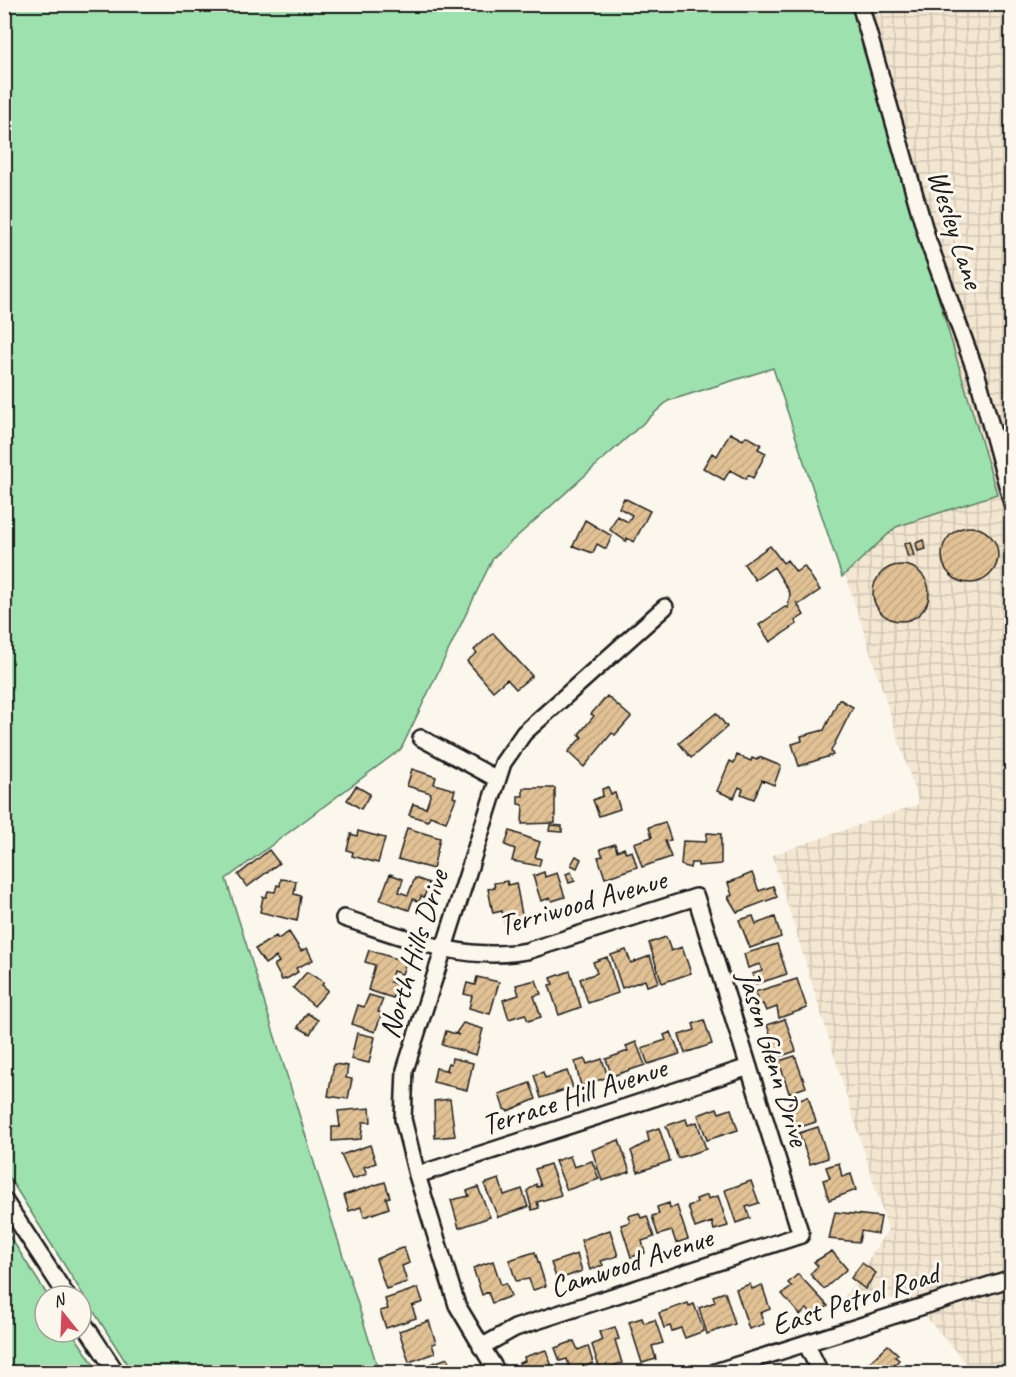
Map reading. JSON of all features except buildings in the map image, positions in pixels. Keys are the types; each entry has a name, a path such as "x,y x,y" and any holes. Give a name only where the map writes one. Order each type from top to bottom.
{"street":[{"name":"Wesley Lane","path":"860,4 928,241 977,375 1011,503"},
{"name":"North Hills Drive","path":"497,1372 457,1305 417,1175 403,1119 404,1078 410,1051 496,779 512,747 524,733 665,607"},
{"path":"422,738 496,779"},
{"name":"Terriwood Avenue","path":"344,918 442,949 484,956 526,951 696,897"},
{"name":"Jason Glenn Drive","path":"696,897 801,1235"},
{"name":"Terrace Hill Avenue","path":"417,1175 749,1067"},
{"path":"4,1200 58,1284"},
{"name":"Camwood Avenue","path":"481,1347 515,1328 801,1235"},
{"name":"East Petrol Road","path":"715,1372 1011,1278"},
{"path":"93,1337 116,1372"},
{"path":"807,1343 820,1372"}],"shaded area":[{"path":"734,5 1011,5 1011,1372 973,1372 911,1299 844,1298 888,1229 772,855 919,804 708,146"}],"green space":[{"path":"5,5 851,5 997,494 896,527 842,577 773,368 668,401 493,558 401,749 226,879 379,1372 132,1372 93,1310 93,1284 76,1284 5,1171"},
{"path":"5,1229 40,1284 33,1284 33,1344 80,1344 99,1372 5,1372"}]}
